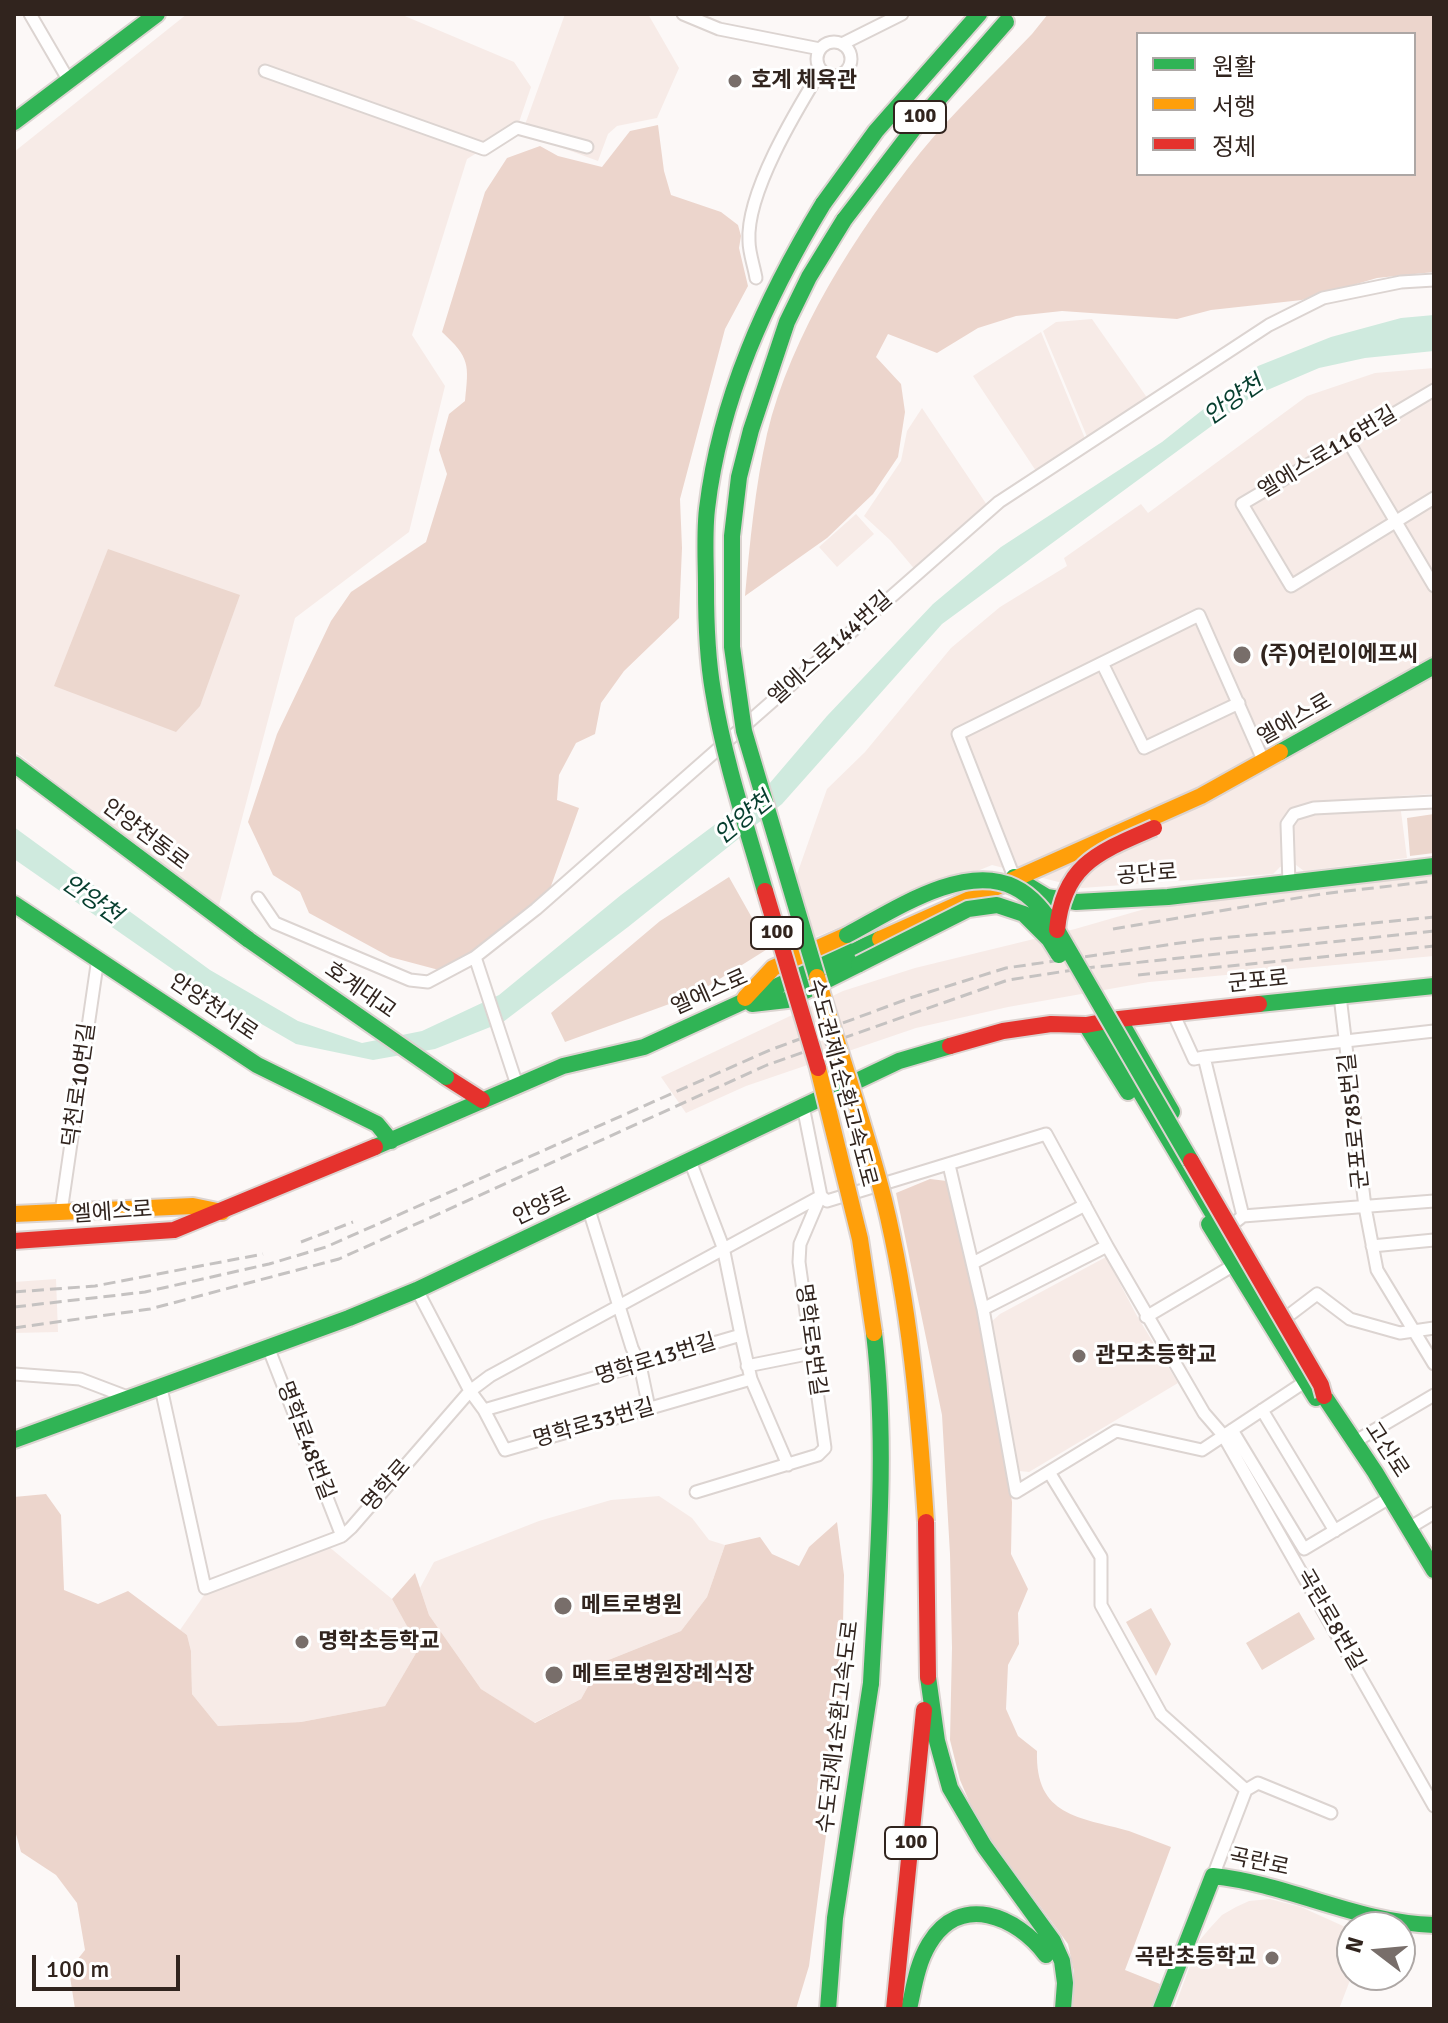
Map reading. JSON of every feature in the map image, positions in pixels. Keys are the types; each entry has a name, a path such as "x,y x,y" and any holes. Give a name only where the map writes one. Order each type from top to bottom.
{"main road":[{"path":"14,122 157,14"},
{"name":"수도권제1순환고속도로","path":"828,2009 835,1918 871,1683 879,1538 879,1409 869,1293 837,1135 726,756 708,661 707,509 728,413 764,309 823,204 876,131 979,14"},
{"name":"수도권제1순환고속도로","path":"894,2009 928,1677 927,1533 917,1391 884,1201 744,731 732,647 732,536 739,477 751,430 787,322 809,277 882,165 922,115 1006,22"},
{"name":"엘에스로","path":"14,1241 174,1230 563,1066 644,1047 1014,877 1201,796 1434,666"},
{"name":"안양천동로","path":"14,764 249,940"},
{"path":"1057,930 1060,900 1075,873 1092,857 1154,828 1201,796"},
{"name":"공단로","path":"1014,877 1047,897 1076,902 1168,897 1434,866"},
{"path":"739,1005 773,968 950,883 980,878 1010,885 1033,900 1057,930 1321,1385 1324,1396"},
{"name":"안양천서로","path":"14,904 257,1065 377,1124 391,1141"},
{"path":"739,1005 787,1000 968,909 997,905 1024,914 1049,939 1316,1389 1324,1396"},
{"name":"호계대교","path":"249,940 482,1100"},
{"name":"군포로","path":"1086,1025 1434,986"},
{"path":"1119,1019 1239,1220 1288,1316 1361,1438 1375,1472"},
{"name":"안양로","path":"14,1440 161,1388 417,1290 899,1061 1003,1031 1051,1024 1086,1025"},
{"path":"1086,1025 1348,1451 1375,1472"},
{"path":"14,1214 193,1206 222,1212"},
{"name":"고산로","path":"1324,1396 1391,1497 1434,1570"},
{"path":"928,1677 937,1741 950,1788 984,1846 1053,1941 1062,1961 1065,1983 1063,2009"},
{"name":"곡란로","path":"1161,2009 1213,1876 1264,1883 1382,1921 1410,1926 1434,1925"},
{"path":"909,2009 922,1957 936,1934 949,1923 967,1915 985,1913 1004,1918 1034,1936 1045,1954 1053,1980 1050,2009"},
{"path":"816,2009 835,1918"}],"street":[{"path":"30,14 69,81"},
{"path":"683,14 719,29 820,49"},
{"path":"842,44 849,52 848,68 835,76 821,70 817,58 820,49 830,42 842,44 902,14"},
{"path":"756,278 748,240 754,207 768,168 795,112 821,70"},
{"path":"265,71 484,149 517,128 587,147"},
{"name":"엘에스로144번길","path":"258,898 275,923 410,980 428,982 476,962 999,502 1269,325 1323,298 1401,282 1434,280"},
{"name":"엘에스로116번길","path":"1434,390 1242,504 1291,586 1434,498"},
{"path":"1348,441 1434,586"},
{"path":"1014,877 958,734 1199,615 1264,762"},
{"path":"1102,663 1144,748 1239,703"},
{"path":"1289,884 1287,824 1294,814 1314,808 1434,802"},
{"name":"덕천로10번길","path":"61,1212 98,958"},
{"path":"476,962 517,1085"},
{"name":"군포로785번길","path":"1340,996 1365,1207 1377,1270 1434,1364"},
{"path":"1173,1013 1194,1059 1434,1031"},
{"path":"1204,1057 1239,1220 1434,1201"},
{"path":"803,1106 821,1196 827,1201 949,1165 983,1309 1016,1492 1116,1431 1202,1450 1306,1381"},
{"name":"곡란로8번길","path":"949,1165 1046,1134 1146,1317 1204,1413 1228,1433 1434,1806"},
{"path":"690,1161 723,1247"},
{"name":"명학로","path":"161,1388 205,1588 342,1536 470,1391 490,1376 821,1196"},
{"name":"명학로5번길","path":"696,1492 818,1455 825,1448 799,1262 800,1244 821,1196"},
{"path":"973,1263 1085,1205"},
{"path":"589,1210 640,1365 649,1408"},
{"path":"1372,1246 1434,1240"},
{"path":"983,1309 1107,1246"},
{"name":"명학로13번길","path":"484,1410 741,1335 723,1247"},
{"path":"1146,1317 1234,1265"},
{"name":"명학로33번길","path":"417,1290 505,1450 751,1379"},
{"path":"1288,1316 1317,1294 1350,1319 1400,1333 1434,1328"},
{"path":"741,1335 751,1379 788,1465"},
{"name":"명학로48번길","path":"268,1347 342,1536"},
{"path":"747,1366 812,1353"},
{"path":"14,1374 80,1379 131,1398"},
{"path":"1361,1438 1434,1395"},
{"path":"1262,1410 1335,1531"},
{"path":"1228,1433 1304,1549 1391,1497"},
{"path":"1049,1472 1101,1557 1101,1605 1161,1714 1246,1790"},
{"path":"1409,1528 1434,1513"},
{"path":"1213,1876 1246,1790 1258,1783 1331,1813"}],"shaded area":[{"path":"187,14 400,14 514,62 531,87 517,128 467,159 412,335 445,386 409,532 295,618 218,909 14,750 14,152"},
{"path":"565,14 648,14 679,68 657,118 617,126 608,134 598,161 522,133"},
{"path":"1048,14 1434,14 1434,272 1377,278 1302,300 1211,310 1177,319 1062,311 1016,316 978,328 937,353 888,334 876,357 901,384 905,412 898,457 873,494 827,538 745,596 756,494 767,434 792,359 828,286 872,217 947,122"},
{"path":"658,125 664,171 671,195 721,212 738,225 741,236 739,248 748,286 725,329 680,499 682,548 679,618 624,671 601,703 595,734 576,743 559,775 557,800 579,808 546,900 454,974 390,957 309,913 300,892 273,875 248,822 277,734 331,621 351,592 426,542 447,474 439,450 449,414 465,401 466,388 466,362 442,332 485,192 507,158 540,146 558,156 602,167 630,131"},
{"path":"1092,319 1148,399 1088,439 1043,331 1056,322"},
{"path":"1041,332 1086,441 1038,474 973,376"},
{"path":"1434,368 1434,794 1399,796 1407,858 1304,871 1296,865 1280,867 1273,874 1082,888 992,865 813,938 795,880 827,789 865,752 951,648 1000,607 1067,566 1064,558 1141,504 1148,513 1307,396 1375,373"},
{"path":"922,408 989,508 917,572 864,516 901,461 907,431"},
{"path":"856,514 874,534 837,567 819,547"},
{"path":"108,549 240,595 200,706 176,732 54,686"},
{"path":"1434,814 1434,853 1410,856 1407,818"},
{"path":"1434,872 1434,956 1149,982 1008,1007 916,1028 746,1086 686,1113 661,1077 843,991 915,968 1155,906"},
{"path":"729,877 769,948 694,995 565,1042 551,1013 660,921"},
{"path":"930,1179 947,1181 980,1315 1012,1502 1011,1554 1028,1589 1018,1613 1019,1644 1008,1665 1006,1709 1018,1736 1037,1751 1038,1773 1052,1802 1078,1817 1171,1847 1125,1970 1160,1984 1151,2009 1072,2009 1074,1972 1068,1944 978,1822 960,1780 950,1740 950,1554 942,1415 896,1193"},
{"name":"관모초등학교","path":"1106,1257 1178,1383 1029,1472 1019,1471 990,1323 1000,1314"},
{"path":"56,1279 58,1332 14,1333 14,1282"},
{"path":"46,1494 61,1515 64,1590 98,1604 128,1591 187,1635 191,1651 192,1694 218,1726 301,1722 385,1706 419,1648 392,1599 415,1573 429,1615 481,1689 535,1723 581,1699 601,1663 681,1631 707,1597 725,1545 760,1537 772,1554 799,1566 809,1547 837,1522 844,1575 841,1724 828,1777 826,1835 809,1966 796,2009 75,2009 69,1970 85,1950 77,1903 56,1875 21,1852 14,1827 14,1497"},
{"name":"메트로병원","path":"659,1496 692,1518 709,1540 725,1545 707,1597 681,1631 601,1663 581,1699 534,1723 481,1689 429,1615 420,1588 434,1562 539,1521 611,1500"},
{"name":"명학초등학교","path":"328,1546 392,1599 419,1648 385,1706 301,1722 218,1726 192,1694 191,1651 187,1635 180,1630 207,1591"},
{"path":"1151,1608 1171,1644 1156,1676 1126,1622"},
{"path":"1299,1612 1315,1639 1262,1670 1246,1643"},
{"name":"곡란초등학교","path":"1270,1899 1301,1907 1336,1923 1336,1991 1346,1991 1339,2009 1174,2009 1199,1941 1222,1915 1249,1901"}],"water":[{"name":"안양천","path":"1434,315 1434,351 1365,358 1319,368 1251,397 942,624 782,804 503,1022 435,1049 373,1060 296,1044 201,989 14,859 14,827 210,970 298,1021 362,1043 422,1031 499,995 621,895 769,784 827,716 933,604 1001,547 1162,442 1258,366 1331,337 1401,318"}],"railway":[{"path":"1113,929 1321,894 1434,881"},
{"path":"14,1307 145,1292 269,1264 326,1247 770,1050 913,997 1006,968 1201,940 1434,917"},
{"path":"14,1328 150,1309 339,1259 767,1065 1008,980 1086,968 1434,931"},
{"path":"1138,975 1434,946"},
{"path":"301,1242 353,1222"},
{"path":"14,1292 95,1286 263,1254"}],"traffic: fast":[{"path":"14,122 157,14"},
{"path":"823,204 876,131 979,14"},
{"path":"844,220 922,118 1006,22"},
{"path":"765,891 729,767 713,691 707,626 706,519 713,468 748,350 783,276 823,204"},
{"path":"817,977 744,731 732,647 732,536 739,477 751,430 787,322 809,277 844,220"},
{"path":"1280,752 1434,666"},
{"path":"14,764 249,940"},
{"path":"1014,877 1047,897 1076,902 1168,897 1434,866"},
{"path":"847,935 906,903 950,885 994,881 1021,891 1057,930 1191,1161"},
{"path":"14,904 257,1065 377,1124 391,1141"},
{"path":"859,964 968,909 997,905 1024,914 1049,939 1059,955"},
{"path":"375,1147 563,1066 644,1047 880,939"},
{"path":"249,940 446,1077"},
{"path":"752,1004 787,1000 859,964"},
{"path":"1259,1004 1434,986"},
{"path":"1119,1019 1172,1112"},
{"path":"1086,1025 1128,1092"},
{"path":"1104,1031 1222,1229"},
{"path":"14,1440 349,1318 417,1290 899,1061 950,1046"},
{"path":"1209,1224 1316,1398"},
{"path":"871,1683 881,1464 874,1333"},
{"path":"1315,1387 1375,1472 1434,1570"},
{"path":"928,1677 937,1741 950,1788 984,1846 1053,1941 1062,1961 1065,1983 1063,2009"},
{"path":"828,2009 835,1918 871,1683"},
{"path":"1161,2009 1213,1876 1269,1887 1378,1918 1434,1925"},
{"path":"909,2009 916,1976 929,1944 942,1928 956,1918 972,1914 988,1915 1004,1921 1034,1941 1046,1955"}],"traffic: slow":[{"path":"880,939 1201,796 1280,752"},
{"path":"745,998 773,968 847,935"},
{"path":"817,977 869,1144 893,1240 912,1360 926,1522"},
{"path":"818,1068 860,1239 874,1333"},
{"path":"14,1214 193,1206 222,1212"}],"traffic: jam":[{"path":"1057,930 1067,890 1087,863 1116,845 1154,828"},
{"path":"765,891 818,1068"},
{"path":"950,1046 1003,1031 1051,1024 1086,1025 1259,1004"},
{"path":"446,1077 482,1100"},
{"path":"14,1241 174,1230 375,1147"},
{"path":"1191,1161 1321,1385 1324,1396"},
{"path":"926,1522 928,1677"},
{"path":"894,2009 924,1710"}],"place":[{"name":"호계 체육관","path":"735,81"},
{"name":"(주)어린이에프씨","path":"1242,655"},
{"name":"관모초등학교","path":"1079,1356"},
{"name":"메트로병원","path":"563,1606"},
{"name":"명학초등학교","path":"302,1642"},
{"name":"메트로병원장례식장","path":"554,1675"},
{"name":"곡란초등학교","path":"1272,1958"}]}
